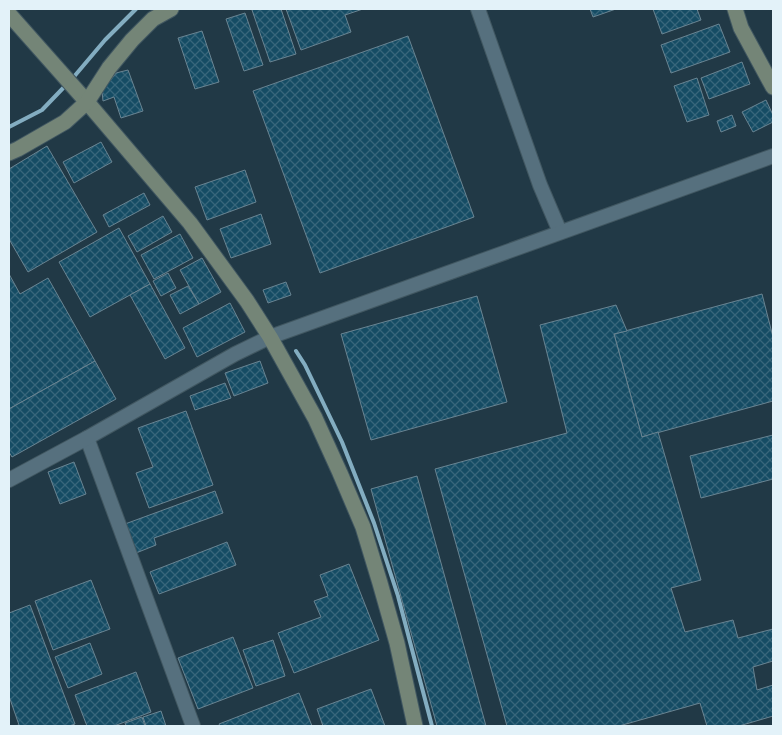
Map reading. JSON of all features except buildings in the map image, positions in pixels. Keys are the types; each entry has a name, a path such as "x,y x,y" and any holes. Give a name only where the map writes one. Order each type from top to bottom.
{"street":[{"path":"9,153 65,122 87,102 109,68 132,40 152,19 170,9"},
{"path":"478,9 540,185 560,232"},
{"path":"735,9 741,28 773,87"},
{"path":"9,14 190,223 247,301 270,337 315,418 362,527 397,643 415,726"},
{"path":"9,480 235,354 270,337 773,156"},
{"path":"87,438 193,726"}],"waterway":[{"path":"72,79 105,40 136,9"},
{"path":"9,127 42,110 67,84"},
{"path":"296,351 305,365 342,442 374,523 398,596 432,726"}]}
